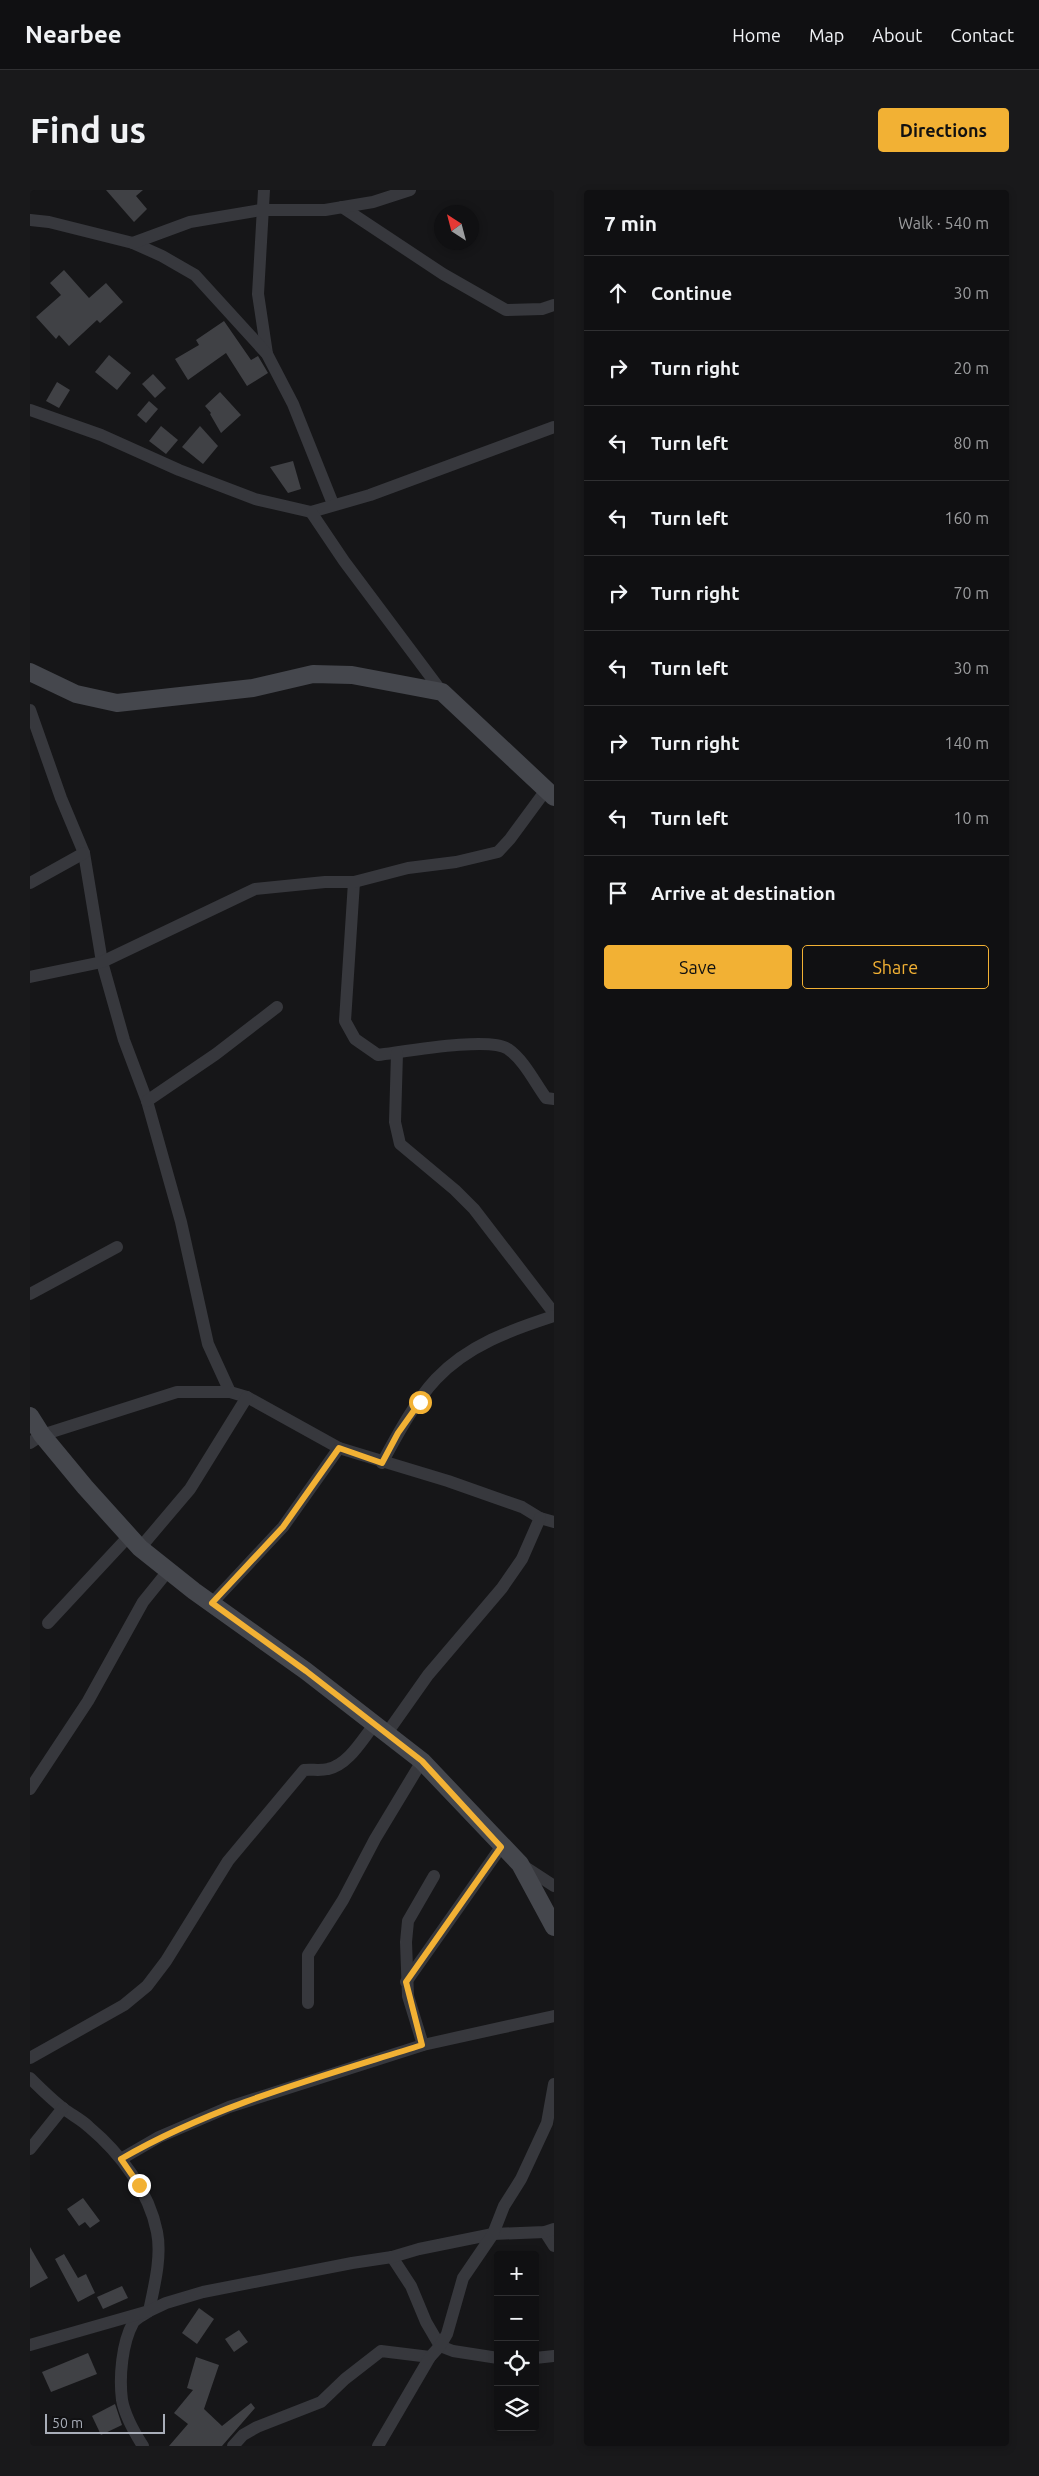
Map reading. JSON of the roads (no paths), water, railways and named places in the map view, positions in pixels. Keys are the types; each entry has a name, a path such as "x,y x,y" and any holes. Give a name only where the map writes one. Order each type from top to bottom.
{"street":[{"path":"264,190 261,210 258,294 267,354"},
{"path":"133,243 190,222 261,210 325,210 373,202 410,190"},
{"path":"342,207 443,274 506,310 542,310 554,305"},
{"path":"30,220 49,222 133,243 162,256 195,275 267,354 293,404 333,504"},
{"path":"30,410 101,435 179,470 254,499 311,512 405,483 554,427"},
{"path":"30,977 102,962 255,889 325,882 354,882 408,868 456,862 498,852 550,793 442,692 344,561 311,512"},
{"path":"30,672 76,694 116,703 185,697 252,688 313,674 352,675 442,692"},
{"path":"30,710 61,798 84,853 102,962 124,1040 147,1101 181,1222 208,1344 230,1392"},
{"path":"30,883 84,853"},
{"path":"354,882 345,1021 355,1039 378,1055 488,1044 504,1046 518,1059 546,1098 554,1099"},
{"path":"147,1101 216,1054 277,1006"},
{"path":"382,1463 398,1433 436,1379 463,1355 497,1336 554,1314 474,1209 455,1190 400,1144 395,1122 397,1053"},
{"path":"30,1294 117,1247"},
{"path":"36,1439 177,1392 230,1392 247,1397 339,1448 485,1494 522,1507 540,1518 554,1522"},
{"path":"48,1623 190,1489 247,1397"},
{"path":"31,1419 36,1439 135,1542 168,1571 306,1671 422,1761 501,1847 520,1864 554,1886"},
{"path":"212,1603 283,1527 339,1448"},
{"path":"30,2058 124,2005 147,1986 166,1961 228,1861 265,1819 295,1779 304,1770 328,1769 338,1765 380,1729 502,1588 522,1559 540,1518"},
{"path":"30,1789 88,1701 143,1602 168,1571"},
{"path":"308,2003 308,1955 343,1900 422,1761"},
{"path":"406,1982 501,1847"},
{"path":"520,1864 554,1927"},
{"path":"422,2045 406,1982 408,1921 434,1876"},
{"path":"121,2159 159,2137 229,2107 422,2045 554,2016"},
{"path":"30,2078 63,2108 89,2126 121,2159 139,2185 151,2211 158,2233 155,2284 148,2312"},
{"path":"378,2446 430,2357 440,2346 447,2334 463,2278 493,2234 504,2206 521,2179 547,2123 554,2084"},
{"path":"30,2091 43,2091"},
{"path":"30,2149 63,2108"},
{"path":"143,2446 130,2423 122,2400 123,2358 134,2321 166,2303 203,2292 392,2257 419,2249 493,2234 549,2230 554,2246"},
{"path":"392,2257 411,2286 426,2322 440,2346 453,2351 494,2357"},
{"path":"30,2345 148,2312"},
{"path":"233,2446 243,2436 257,2427 321,2402 345,2378 381,2351 430,2357"},
{"path":"539,2358 554,2356"}]}
